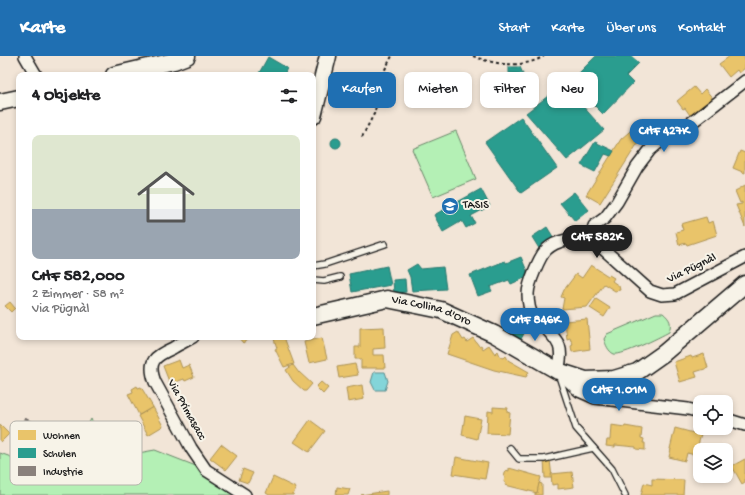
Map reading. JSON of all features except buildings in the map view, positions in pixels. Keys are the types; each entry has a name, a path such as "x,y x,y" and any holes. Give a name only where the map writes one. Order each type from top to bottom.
{"street":[{"path":"25,56 34,72"},
{"path":"126,72 187,56"},
{"path":"316,104 328,56"},
{"path":"693,410 595,398 579,391 558,371 561,361 561,350 557,340 534,318 529,306 528,293 536,267 547,249 563,240 592,238 594,226 605,218 617,202 637,167 650,150 695,120 745,81"},
{"path":"0,102 16,99"},
{"name":"Via Pügnàl","path":"592,238 650,291 662,295 675,294 745,257"},
{"name":"Via Collina d'Oro","path":"316,315 387,299 441,310 494,334 558,371 586,380 614,379 637,372 664,353 745,284"},
{"name":"Via Primasacc","path":"187,340 155,358 152,364 151,373 154,382 191,448 206,470 245,495"},
{"path":"733,421 745,425"}],"lane":[{"path":"316,266 325,264 385,244"},
{"path":"316,280 340,277"},
{"path":"558,371 576,428 612,469 625,495"},
{"path":"510,448 519,459 544,459 594,448"}],"path":[{"path":"362,137 375,112 380,79 392,56"},
{"path":"473,56 492,62 522,64 531,63 544,56"}],"green space":[{"path":"456,131 476,179 433,197 412,149"},
{"path":"656,313 663,313 669,319 669,332 641,346 618,354 612,353 606,346 604,339 607,334"},
{"path":"155,450 206,470 238,495 0,495 0,453 10,457 10,485 142,485 142,452"}],"water":[{"path":"374,372 385,372 388,381 385,390 375,390 371,382"}],"place":[{"name":"TASIS","path":"450,206"}]}
